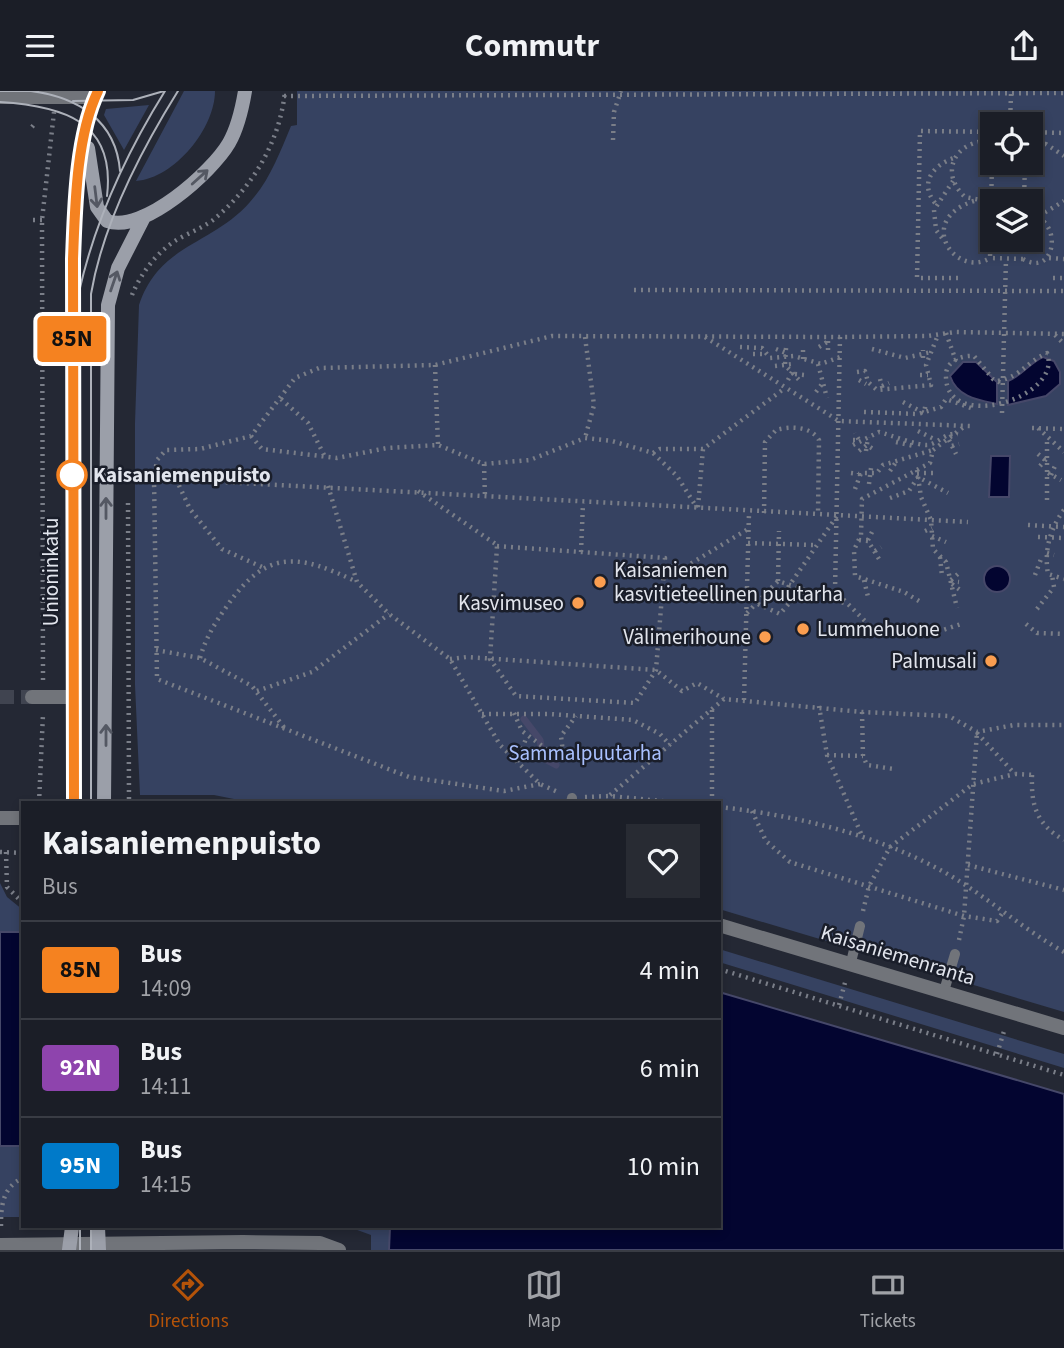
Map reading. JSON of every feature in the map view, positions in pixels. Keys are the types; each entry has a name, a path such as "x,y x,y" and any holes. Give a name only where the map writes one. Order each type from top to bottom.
{"main road":[{"name":"Unioninkatu","path":"74,801 72,304 75,211 86,131 97,94"},
{"name":"Unioninkatu","path":"86,131 97,207 102,218 121,224 144,217 188,188 218,160 239,122 243,94"},
{"name":"Unioninkatu","path":"104,801 108,305 118,268 144,217"},
{"path":"69,1247 72,1228"},
{"path":"98,1228 99,1247"}],"street":[{"path":"0,97 97,94"},
{"path":"37,697 73,697"},
{"path":"0,818 21,818"},
{"name":"Kaisaniemenranta","path":"721,926 851,962 1064,1028"},
{"path":"0,1245 99,1247 320,1243 339,1250"}],"lane":[{"path":"851,962 860,926"},
{"path":"944,991 956,954"}],"path":[{"path":"613,140 614,112 621,93"},
{"path":"1010,112 1011,93"},
{"path":"129,305 149,264 177,239 212,221 249,184 275,133 284,94 1064,93"},
{"path":"39,801 37,697 42,220 58,97"},
{"path":"958,278 917,278 919,131 980,132"},
{"path":"1043,132 1064,132"},
{"path":"936,204 928,190 930,174 936,166 954,158 966,145 980,141"},
{"path":"1043,144 1064,156"},
{"path":"954,158 951,169 958,191 980,201"},
{"path":"953,181 936,204 933,219 947,247 965,260 1023,259 1030,264 1049,258 1064,259"},
{"path":"944,239 945,221 951,212 975,201"},
{"path":"1043,214 1064,201"},
{"path":"33,220 42,220"},
{"path":"1043,220 1049,223 1057,238 1049,258"},
{"path":"990,252 990,258"},
{"path":"1023,252 1023,259"},
{"path":"1002,413 1006,259"},
{"path":"1054,278 1064,278"},
{"path":"634,291 1064,291"},
{"path":"946,333 956,361"},
{"path":"540,784 504,791 409,777 161,682 156,675 154,478 157,460 166,450 200,449 251,436 295,378 318,368 435,365 552,336 828,339 946,333 1064,334"},
{"path":"859,380 877,390 931,385 926,365 939,334"},
{"path":"1055,334 1064,344"},
{"path":"704,336 839,421 968,426 959,434 952,448"},
{"path":"585,337 594,405 585,438"},
{"path":"840,337 835,591 844,603 870,626 943,630 964,623"},
{"path":"819,347 828,339"},
{"path":"828,339 828,350"},
{"path":"740,347 762,348 770,358 786,353"},
{"path":"776,349 807,362 818,363 840,357"},
{"path":"872,349 907,360 932,352"},
{"path":"896,358 897,349"},
{"path":"803,350 807,362"},
{"path":"753,354 766,353"},
{"path":"781,372 786,353"},
{"path":"1001,381 1017,376 1040,356 1047,353 1053,357"},
{"path":"1001,381 974,356 962,356 947,369 946,379 952,390 960,395 982,405 1014,405"},
{"path":"818,363 827,398"},
{"path":"435,365 438,445"},
{"path":"785,365 801,382"},
{"path":"775,366 792,365"},
{"path":"857,372 865,372 866,385"},
{"path":"793,373 805,375"},
{"path":"788,380 793,373"},
{"path":"920,375 928,375"},
{"path":"880,379 883,388"},
{"path":"816,392 823,382 829,381"},
{"path":"883,388 889,383"},
{"path":"653,453 660,449 703,449 785,388"},
{"path":"953,404 960,395"},
{"path":"281,399 308,422 324,455"},
{"path":"864,412 934,412 946,399 953,404 971,408"},
{"path":"915,401 915,408"},
{"path":"903,402 923,413"},
{"path":"923,413 926,402"},
{"path":"764,513 765,442 776,430 795,428 816,434 819,440 818,515"},
{"path":"1064,429 1035,428 1064,451"},
{"path":"918,431 931,437 959,434"},
{"path":"855,433 855,442 879,432 912,440 913,446"},
{"path":"251,436 262,449 346,458 387,448 438,445 484,464 530,460 585,438 620,442 653,453 677,476 698,509"},
{"path":"866,436 864,449 873,449"},
{"path":"896,442 913,446 929,445 931,437"},
{"path":"1047,439 1047,500"},
{"path":"851,473 859,472 871,477 933,450 952,448 959,444"},
{"path":"698,509 702,490 703,449"},
{"path":"919,601 904,592 855,576 854,550 859,540 862,499 917,473 930,463 933,450"},
{"path":"1038,454 1047,459"},
{"path":"1040,466 1047,459"},
{"path":"128,464 129,801"},
{"path":"484,464 485,497"},
{"path":"890,471 895,465"},
{"path":"1046,476 1055,466"},
{"path":"855,489 853,481 859,472"},
{"path":"917,473 936,473"},
{"path":"917,473 936,491 948,493"},
{"path":"890,498 906,492 917,473"},
{"path":"917,473 921,497 931,520 930,545 946,562 957,608"},
{"path":"1046,476 1061,480"},
{"path":"128,477 417,491 749,513 968,522"},
{"path":"176,479 190,509 222,549 262,567"},
{"path":"328,486 357,582"},
{"path":"417,491 497,545 665,558 656,670 635,703 516,696 490,659 497,545"},
{"path":"581,552 583,503"},
{"path":"1035,575 1053,527 1064,510"},
{"path":"744,701 749,513"},
{"path":"780,599 838,516"},
{"path":"855,531 861,525"},
{"path":"1028,525 1064,527"},
{"path":"664,567 685,567 748,528"},
{"path":"925,531 932,528"},
{"path":"746,614 778,582 779,531"},
{"path":"872,532 870,546 879,559"},
{"path":"932,536 946,542"},
{"path":"1038,537 1064,538"},
{"path":"859,540 870,546 881,547"},
{"path":"748,543 816,545"},
{"path":"1042,557 1054,555"},
{"path":"940,556 937,565 942,576"},
{"path":"1042,557 1048,574 1064,579"},
{"path":"200,658 205,638 236,593 262,567 275,563 307,562 357,582 389,614 450,659 500,745 540,784 571,800 610,796 661,801"},
{"path":"1047,569 1054,568"},
{"path":"951,582 959,573"},
{"path":"1037,610 1052,589 1052,575"},
{"path":"864,579 863,588 868,597"},
{"path":"778,582 844,603"},
{"path":"951,582 959,582"},
{"path":"951,582 960,590"},
{"path":"758,604 780,614 791,601 800,600 806,591"},
{"path":"257,691 312,672 389,614"},
{"path":"1026,624 1037,633 1064,634"},
{"path":"156,650 200,658 257,691 288,732"},
{"path":"450,659 490,659 656,670 682,691 697,683 724,699 862,712 949,716 976,732 1015,773"},
{"path":"610,796 724,699"},
{"path":"819,706 827,755 863,839"},
{"path":"712,709 712,801"},
{"path":"862,712 863,756 866,765 894,769"},
{"path":"482,714 514,713 633,720 660,734 670,745"},
{"path":"514,713 516,723 527,736 558,757 562,756 561,736 576,716"},
{"path":"976,732 1014,725 1064,725"},
{"path":"956,954 964,916 976,732"},
{"path":"517,762 527,736"},
{"path":"827,755 863,756"},
{"path":"860,926 869,886 890,847 973,784 1015,773 1034,775 1031,800 1035,814 1064,840"},
{"path":"721,807 751,810 890,847 966,886 1064,952"},
{"path":"751,810 766,841 790,862 964,916 997,921 1003,912"},
{"path":"21,853 3,852 7,887 21,901"},
{"path":"968,865 1064,890"},
{"path":"721,969 1064,1075"},
{"path":"839,1005 846,979"},
{"path":"997,1054 1005,1027"},
{"path":"1,1226 1,1203 9,1187 21,1179"}],"green space":[{"path":"184,91 215,91 208,120 200,135 190,149 165,171 136,181"},
{"name":"Kaisaniemenpuisto","path":"297,91 1064,91 1064,1012 721,910 721,801 244,801 214,795 140,795 135,685 135,423 139,305 148,285 160,269 173,257 235,217 250,202 269,175 291,126 297,125"},
{"path":"149,105 124,150 104,115 106,109"},
{"path":"0,883 7,897 21,908 21,932 0,932"},
{"path":"721,950 1064,1054 1064,1068 721,963"},
{"path":"0,1146 21,1146 21,1217 0,1217"},
{"path":"352,1228 390,1228 389,1250 371,1250 371,1235"}],"shaded area":[{"path":"1043,357 1054,361 1060,372 1060,384 1046,396 1008,405 1008,381"},
{"path":"963,362 976,362 997,382 997,404 969,396 953,383 950,376"},
{"path":"991,456 1010,456 1009,497 989,497"},
{"path":"997,566 1006,570 1010,579 1006,588 997,592 988,588 984,579 988,570"},
{"path":"0,932 21,932 21,1146 0,1146"},
{"path":"721,993 1064,1094 1064,1250 389,1250 390,1228 721,1228"}],"waterway":[{"path":"524,719 540,740 543,758 556,765"}],"tunnel":[{"path":"0,697 32,697"}],"tram line":[{"path":"0,91 38,91"},
{"path":"31,91 64,99 91,114 111,138 120,171"},
{"path":"73,101 133,100 164,91"},
{"path":"80,801 79,292 103,213 125,163 165,91"},
{"path":"91,801 91,294 104,241 125,189 150,138 178,91"},
{"path":"0,102 44,108 63,113 80,122 93,134 103,150 107,170 107,196"},
{"path":"80,1228 80,1250"},
{"path":"91,1228 91,1250"}],"bus line":[{"name":"85N","path":"74,801 73,259 75,211 86,131 98,91"}],"place":[{"name":"Kaisaniemenpuisto","path":"72,475"},
{"name":"Kaisaniemen kasvitieteellinen puutarha","path":"600,582"},
{"name":"Kasvimuseo","path":"578,603"},
{"name":"Lummehuone","path":"803,629"},
{"name":"Välimerihoune","path":"765,637"},
{"name":"Palmusali","path":"991,661"}],"park label":[{"name":"Sammalpuutarha","path":"585,753"}]}
